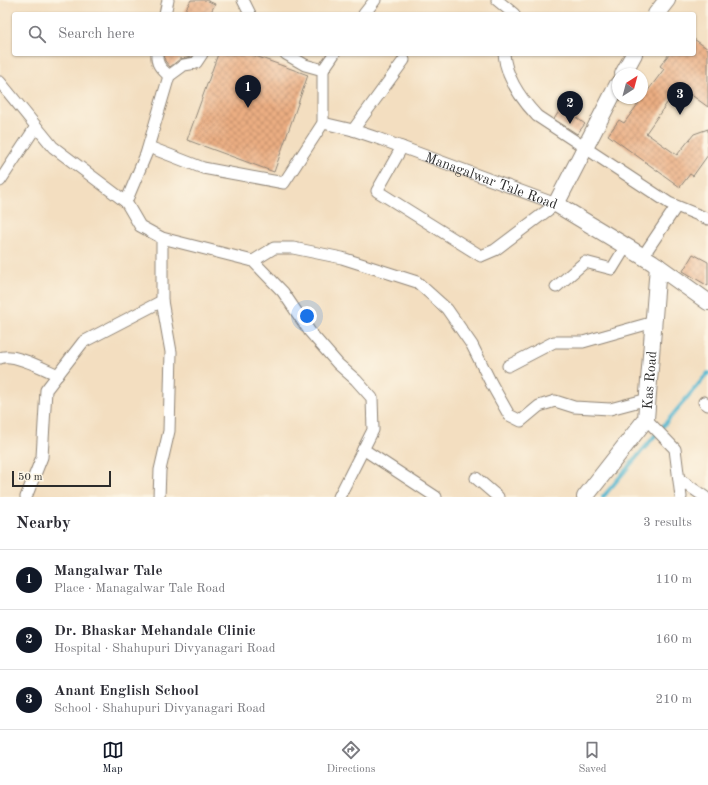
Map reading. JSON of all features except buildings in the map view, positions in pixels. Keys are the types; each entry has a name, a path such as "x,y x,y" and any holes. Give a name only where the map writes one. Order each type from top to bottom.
{"main road":[{"path":"658,12 667,0"},
{"path":"626,68 633,56"},
{"path":"556,204 612,96"},
{"name":"Managalwar Tale Road","path":"556,204 643,256 708,302"},
{"name":"Kas Road","path":"585,497 646,419 658,266"}],"street":[{"path":"165,12 168,0"},
{"path":"243,0 249,12"},
{"path":"366,12 375,0"},
{"path":"498,0 512,12"},
{"path":"157,56 156,61 158,66 169,76"},
{"path":"147,151 169,76 184,65 196,63 201,56"},
{"path":"289,56 305,65 323,70"},
{"path":"126,202 149,146 203,168 284,182 323,123 323,70 333,56"},
{"path":"504,56 508,74 524,102 537,116 676,207 708,219"},
{"path":"353,130 404,60"},
{"path":"0,82 53,147 126,202 140,226 162,238 253,261 283,292 310,332 338,364 356,380 372,398 373,430 339,497"},
{"name":"Managalwar Tale Road","path":"323,123 353,130 402,147 556,204"},
{"path":"0,181 36,128"},
{"path":"402,147 377,191 481,256 495,250 556,204"},
{"path":"643,256 676,207"},
{"path":"159,497 160,470 169,431 171,352 162,301 162,238"},
{"path":"556,287 585,262 612,269 626,246"},
{"path":"253,261 274,248 293,248 342,258 417,282 447,309 472,345 509,415 521,421 539,406 555,401 574,407 610,408 648,399"},
{"path":"26,497 42,457 46,390 83,342 162,301"},
{"path":"508,366 554,342 583,342 654,322"},
{"path":"0,358 5,356 13,358 35,365 58,375"},
{"path":"646,419 674,449 680,488 673,497"},
{"path":"363,449 436,497"},
{"path":"476,478 498,497"},
{"path":"680,488 705,497"}],"waterway":[{"path":"603,497 708,373"}],"place":[{"name":"Mangalwar Tale","path":"248,108"},
{"name":"Anant English School","path":"680,115"},
{"name":"Dr. Bhaskar Mehandale Clinic","path":"570,124"}]}
